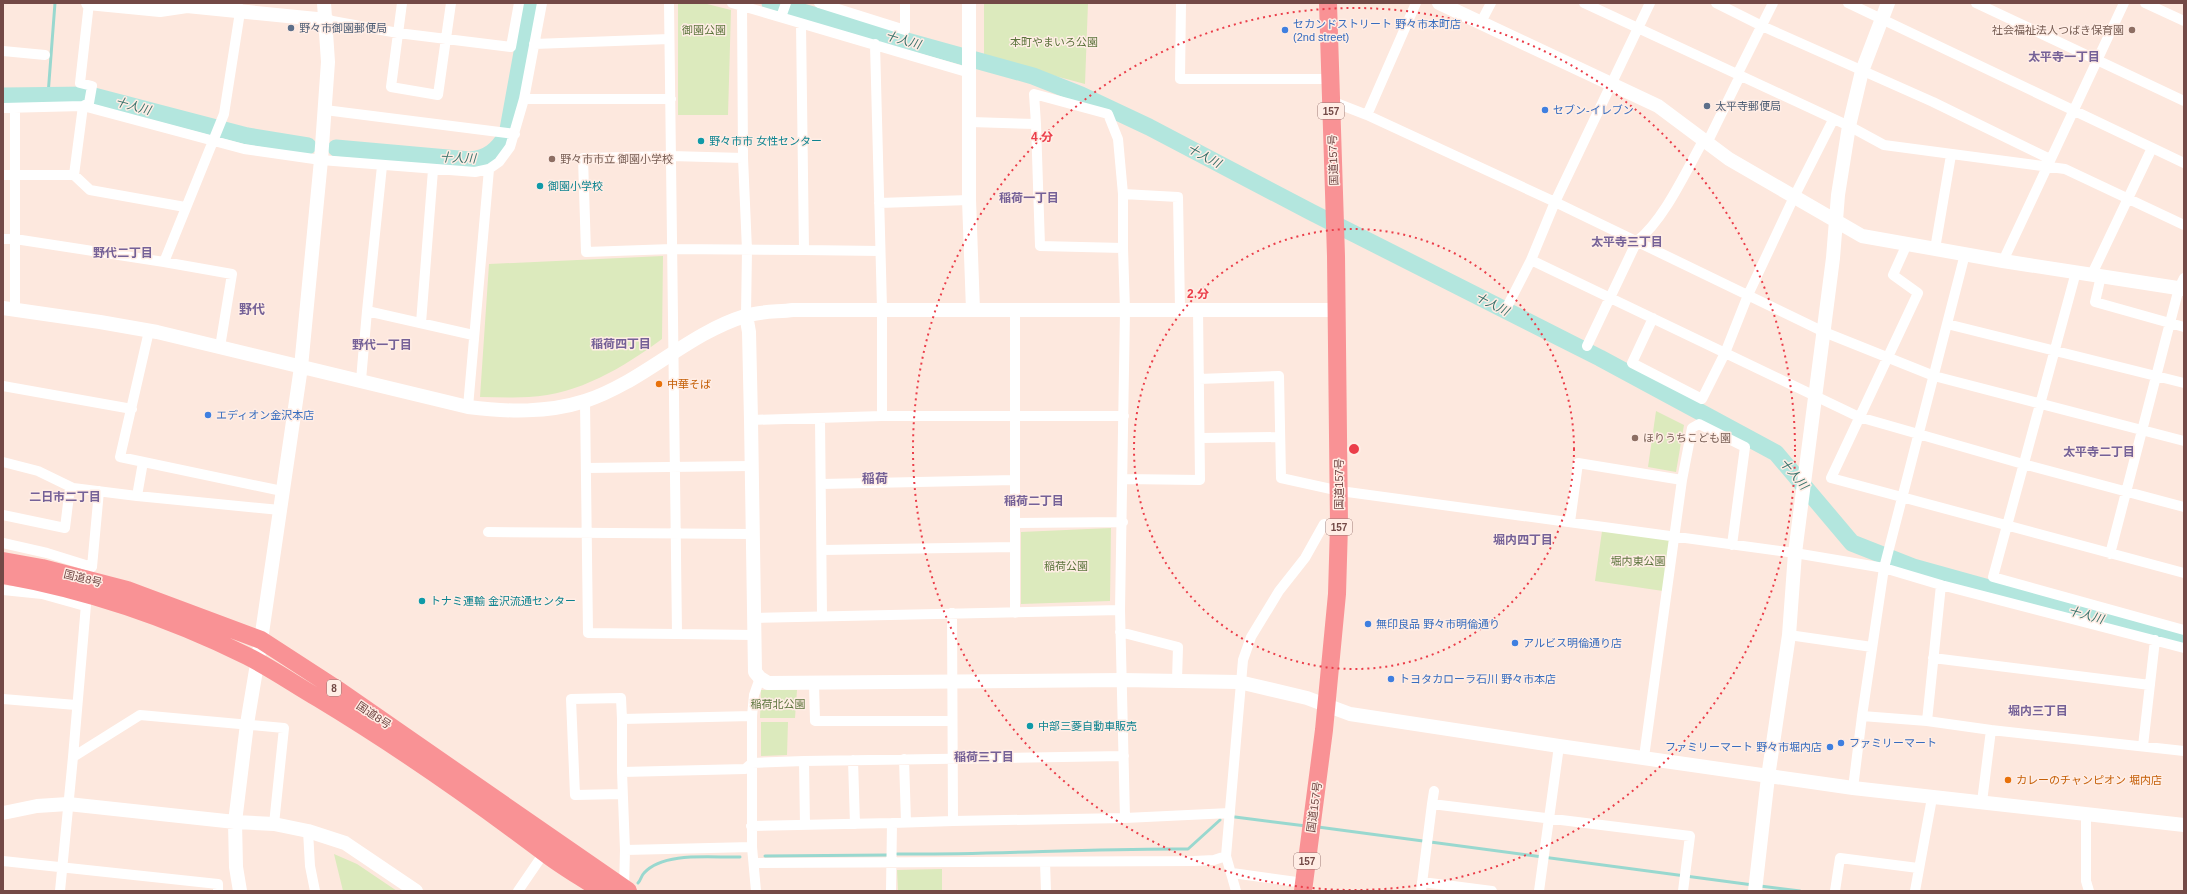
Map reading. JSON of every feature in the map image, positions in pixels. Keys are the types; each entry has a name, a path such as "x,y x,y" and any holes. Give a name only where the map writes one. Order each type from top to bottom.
{"highway":[{"name":"国道157号","path":"1304,887 1327,707 1336,594 1340,492 1335,224 1328,3"},
{"name":"国道8号","path":"3,561 89,587 256,661 363,725 414,759 544,853 602,891"},
{"name":"国道8号","path":"3,576 89,587 127,590 261,640 335,688 626,889"}],"street":[{"path":"74,175 86,104 92,86 80,83 89,3 160,10 187,6 239,8 327,20 398,33 511,47 520,3"},
{"path":"240,891 236,867 235,822 246,724 256,661 261,640 301,367 321,160 328,62 327,20 324,3"},
{"path":"402,3 391,87 438,94 451,3"},
{"path":"3,108 86,104 214,139 244,149 321,160 382,166 462,172 489,169 499,162 510,147 524,99 542,3"},
{"path":"669,3 673,353 677,534 677,634"},
{"path":"782,15 786,3"},
{"path":"819,3 906,30 905,3"},
{"path":"969,3 971,122 969,200 973,310"},
{"path":"1181,3 1180,79 1330,78"},
{"path":"1367,115 1416,3"},
{"path":"1439,3 1658,106 1729,159 1862,236 2003,261 2096,275 2182,285 2170,323 2110,554"},
{"path":"1481,22 1491,3"},
{"path":"1584,3 1848,126 1884,145 1951,155 2049,163"},
{"path":"1508,305 1531,260 1555,202 1611,83 1639,29 1650,3"},
{"path":"1716,3 1762,26 1933,102 2049,163 2184,224"},
{"path":"1587,346 1637,241 1644,236 1673,196 1705,142 1739,76 1773,3"},
{"path":"1848,3 2074,112 2184,163"},
{"path":"1755,887 1768,777 1789,635 1795,553 1824,332 1837,222 1838,195 1848,126 1862,71 1888,3"},
{"path":"1976,3 2184,101"},
{"path":"2003,261 2124,3"},
{"path":"2145,3 2184,21"},
{"path":"969,70 801,24 782,15 737,4 747,250 746,316 749,332 755,672 760,678 768,683 814,684 1122,680 1240,682 1307,698 1327,707 1350,714 1559,746 1644,757 1768,777 1932,798 1982,802 2184,825"},
{"path":"164,262 185,207 224,114 239,8"},
{"path":"801,24 804,250"},
{"path":"534,44 669,39"},
{"path":"875,44 882,308 882,416"},
{"path":"3,51 44,55"},
{"path":"1123,248 1040,246 1034,94 1108,114 1118,139 1123,194 1125,310 1124,479 1120,610 1125,818"},
{"path":"524,99 671,99"},
{"path":"1331,101 1367,115 1555,202 1824,332 1934,376 2184,441"},
{"path":"15,108 15,239 9,309 149,331 361,380 468,407 500,411 536,411 585,401 634,377 707,333 746,316 793,310 882,308 1015,311 1180,309 1336,310"},
{"path":"325,110 513,133"},
{"path":"1653,318 1632,363 1702,399 1725,353 1748,296 1794,197 1833,120"},
{"path":"971,122 1036,124"},
{"path":"2152,148 2128,198 2096,275 2095,302 2184,327"},
{"path":"1935,249 1951,155"},
{"path":"743,158 671,156 583,158 586,252 672,249 880,251"},
{"path":"361,380 382,166"},
{"path":"468,407 489,169"},
{"path":"422,323 433,170"},
{"path":"3,175 74,175 90,190 185,207"},
{"path":"1123,194 1178,197 1180,309"},
{"path":"879,202 969,200"},
{"path":"3,239 15,239 232,274 220,347"},
{"path":"1907,244 1893,275 1918,293 1831,478 2184,573"},
{"path":"1853,788 1862,716 1885,566 1965,254"},
{"path":"1531,260 1859,417 2023,464 2184,506"},
{"path":"2076,272 1993,577 2184,630"},
{"path":"1124,479 1200,480 1201,438 1198,309"},
{"path":"368,311 474,335"},
{"path":"1015,311 1015,613"},
{"path":"1947,324 2184,383"},
{"path":"149,331 120,457 282,491"},
{"path":"1200,379 1279,376 1281,478 1340,492 1570,522 1885,566 1941,585 2184,648"},
{"path":"3,386 132,409"},
{"path":"585,401 588,633 755,635"},
{"path":"751,420 882,416 1124,416"},
{"path":"820,419 822,615"},
{"path":"1644,757 1682,480 1692,428 1699,424 1745,447 1732,545"},
{"path":"1201,438 1280,437"},
{"path":"3,462 38,471 70,487 137,496 280,510"},
{"path":"137,496 142,462"},
{"path":"1570,522 1578,463 1682,480"},
{"path":"586,468 751,466"},
{"path":"821,484 1015,480"},
{"path":"3,515 65,528 70,487"},
{"path":"60,891 73,758 76,705 99,491"},
{"path":"1015,523 1123,522"},
{"path":"1236,891 1226,856 1243,660 1251,637 1279,591 1305,558 1324,524 1339,525"},
{"path":"488,532 586,534 753,534"},
{"path":"3,542 46,553 89,587"},
{"path":"822,550 1015,547"},
{"path":"1927,722 1941,585"},
{"path":"3,590 42,594 89,587"},
{"path":"754,618 822,615 1015,613 1120,610"},
{"path":"952,613 952,721 954,758 953,821"},
{"path":"1120,632 1178,647 1177,680"},
{"path":"1789,635 1872,647"},
{"path":"2143,746 2155,640"},
{"path":"1934,658 2150,685"},
{"path":"756,891 755,863 752,848 752,716 754,695 760,678"},
{"path":"814,684 814,721 952,721"},
{"path":"622,794 575,795 571,700 621,698 622,794 626,889"},
{"path":"3,699 76,705"},
{"path":"73,758 140,715 284,728 274,824"},
{"path":"622,719 752,716"},
{"path":"1862,716 2184,751"},
{"path":"1982,802 1991,730"},
{"path":"1538,891 1544,858 1559,746"},
{"path":"622,772 745,769 752,763 804,761 1124,756"},
{"path":"904,759 906,822"},
{"path":"853,760 855,824"},
{"path":"804,761 805,825"},
{"path":"1434,791 1422,886 1492,891"},
{"path":"1914,891 1932,798"},
{"path":"3,813 37,806 68,804 235,822 274,824 308,830 345,844 416,891"},
{"path":"1432,804 1690,836 1683,891"},
{"path":"752,826 1125,818 1230,813"},
{"path":"2086,814 2086,882 2089,891"},
{"path":"891,891 892,823"},
{"path":"308,830 310,866 315,891"},
{"path":"625,850 752,848"},
{"path":"518,891 544,853"},
{"path":"755,863 1194,862 1214,860 1226,856"},
{"path":"1835,891 1840,858 1918,868"},
{"path":"3,861 218,884 218,891"},
{"path":"1045,862 1046,891"},
{"path":"1232,873 1304,887"}],"green space":[{"name":"御園公園","path":"678,3 703,3 731,10 728,115 678,115"},
{"name":"本町やまいろ公園","path":"984,3 1088,3 1085,84 984,57"},
{"path":"663,256 662,339 632,360 600,378 565,391 529,397 480,397 489,264"},
{"path":"1656,411 1684,425 1676,472 1648,467"},
{"name":"稲荷公園","path":"1111,528 1110,601 1021,604 1021,532"},
{"name":"堀内東公園","path":"1602,531 1671,540 1663,591 1595,581"},
{"name":"稲荷北公園","path":"761,690 797,690 795,718 760,718"},
{"path":"761,722 788,722 787,755 761,756"},
{"path":"334,854 357,864 397,891 343,891"},
{"path":"942,869 942,891 898,891 897,870"}],"waterway":[{"path":"48,95 55,3"},
{"name":"十人川","path":"336,148 470,160 477,159 492,152 500,145 507,135 531,3"},
{"name":"十人川","path":"770,3 1033,76 1081,95 1149,127 1311,212 1600,358 1776,453 1852,543 1913,567 2184,642"},
{"name":"十人川","path":"3,96 90,95 247,136 308,146"},
{"path":"1235,817 1306,826"},
{"path":"897,854 970,854 1188,849 1220,820"},
{"path":"1318,827 1753,885"},
{"path":"765,856 887,855"},
{"path":"638,883 644,873 653,866 664,861 689,857 740,857"},
{"path":"1760,886 1800,891"}],"place":[{"name":"野々市御園郵便局","path":"291,28"},
{"name":"セカンドストリート 野々市本町店 (2nd street)","path":"1285,30"},
{"name":"社会福祉法人つばき保育園","path":"2132,30"},
{"name":"太平寺郵便局","path":"1707,106"},
{"name":"セブン-イレブン","path":"1545,110"},
{"name":"野々市市 女性センター","path":"701,141"},
{"name":"野々市市立 御園小学校","path":"552,159"},
{"name":"御園小学校","path":"540,186"},
{"name":"中華そば","path":"659,384"},
{"name":"エディオン金沢本店","path":"208,415"},
{"name":"ほりうちこども園","path":"1635,438"},
{"name":"トナミ運輸 金沢流通センター","path":"422,601"},
{"name":"無印良品 野々市明倫通り","path":"1368,624"},
{"name":"アルビス明倫通り店","path":"1515,643"},
{"name":"トヨタカローラ石川 野々市本店","path":"1391,679"},
{"name":"中部三菱自動車販売","path":"1030,726"},
{"name":"ファミリーマート","path":"1841,743"},
{"name":"ファミリーマート 野々市堀内店","path":"1830,747"},
{"name":"カレーのチャンピオン 堀内店","path":"2008,780"}],"district":[{"name":"太平寺一丁目","path":"2064,57"},
{"name":"稲荷一丁目","path":"1029,198"},
{"name":"太平寺三丁目","path":"1627,242"},
{"name":"野代二丁目","path":"123,253"},
{"name":"野代","path":"252,309"},
{"name":"稲荷四丁目","path":"621,344"},
{"name":"野代一丁目","path":"382,345"},
{"name":"太平寺二丁目","path":"2099,452"},
{"name":"稲荷","path":"875,478"},
{"name":"二日市二丁目","path":"65,497"},
{"name":"稲荷二丁目","path":"1034,501"},
{"name":"堀内四丁目","path":"1523,540"},
{"name":"堀内三丁目","path":"2038,711"},
{"name":"稲荷三丁目","path":"984,757"}]}
